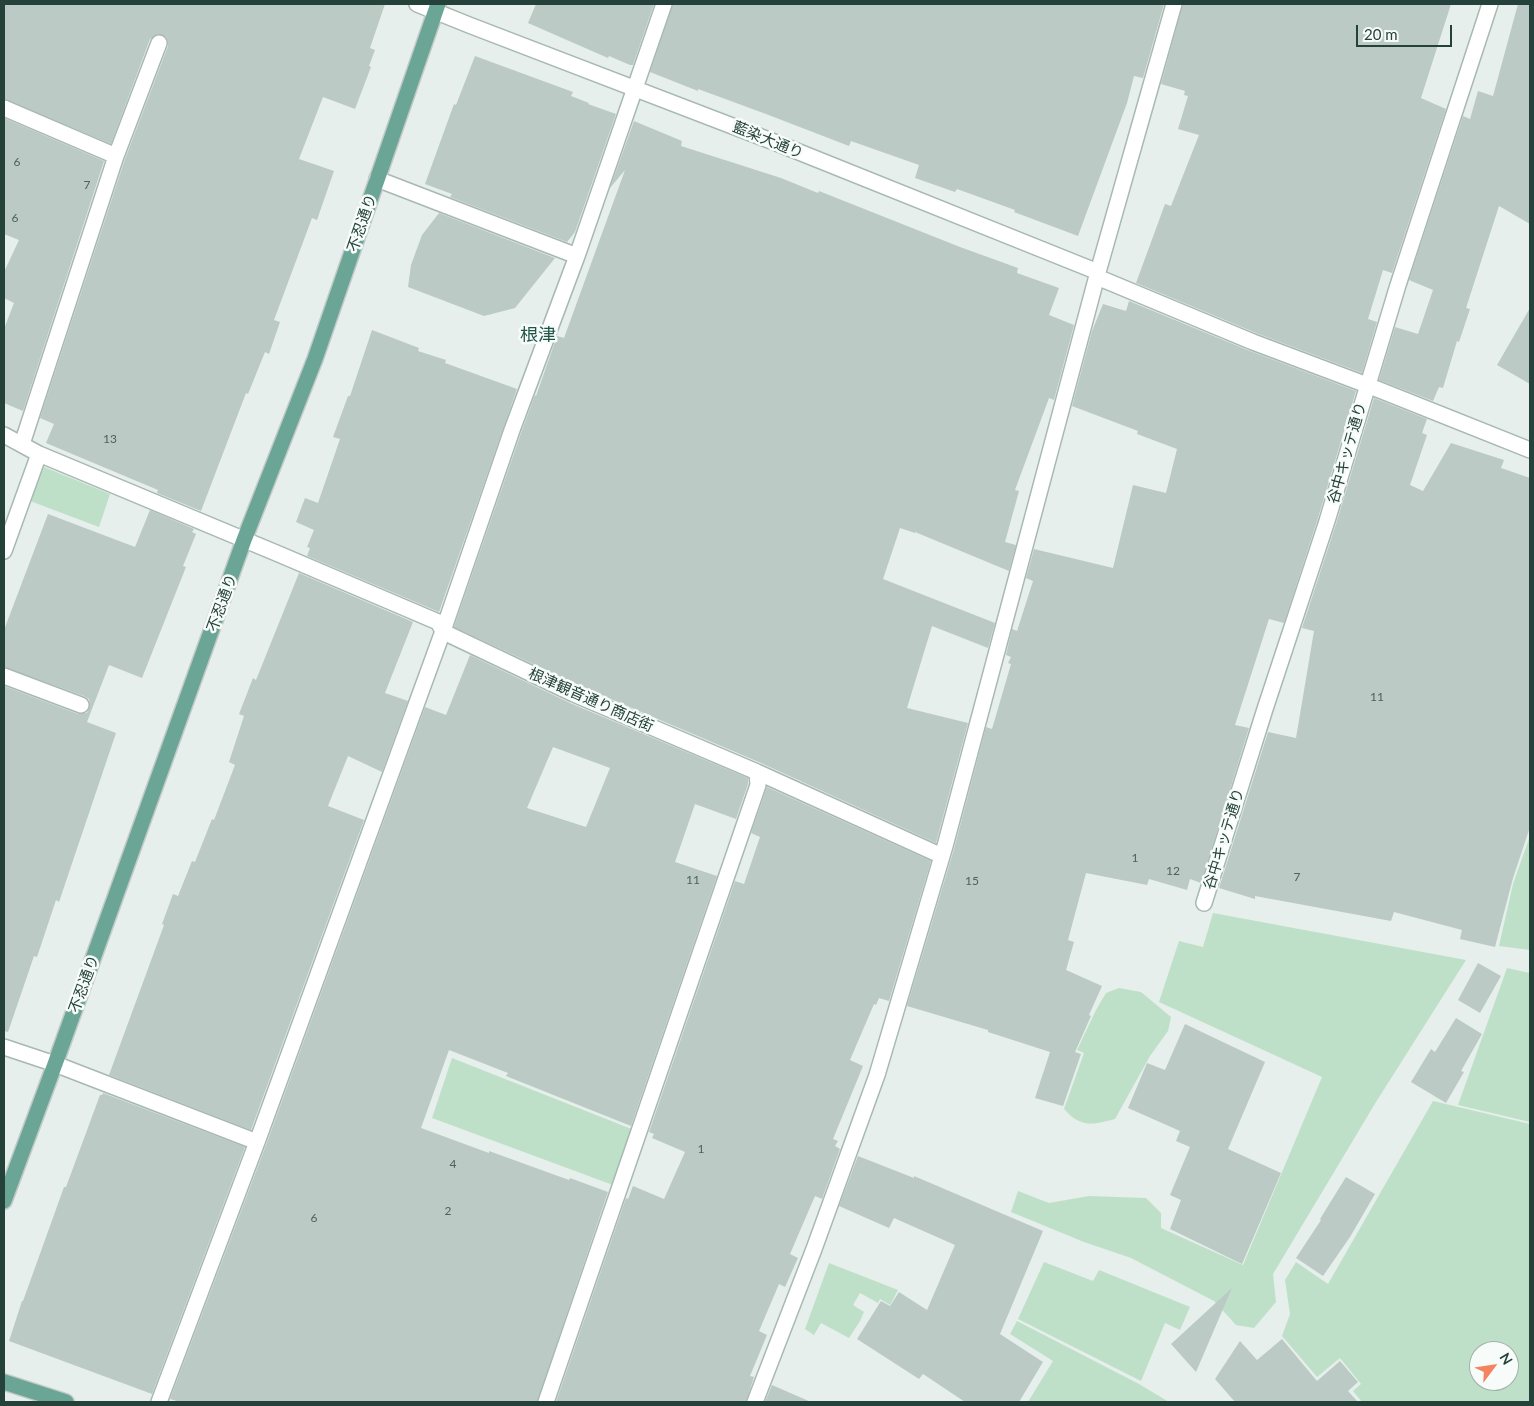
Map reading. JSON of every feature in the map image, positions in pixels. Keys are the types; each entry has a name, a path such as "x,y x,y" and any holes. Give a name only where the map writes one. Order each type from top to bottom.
{"main road":[{"name":"不忍通り","path":"4,1201 244,540 315,359 437,8"},
{"path":"4,1382 66,1402"}],"street":[{"name":"藍染大通り","path":"417,4 437,8 469,25 774,142 1098,275 1253,342 1530,450"},
{"path":"159,1402 257,1142 443,631 512,430 577,256 664,4"},
{"path":"755,1402 814,1249 877,1076 942,856 1098,275 1174,4"},
{"name":"谷中キッテ通り","path":"1204,903 1327,521 1367,385 1490,4"},
{"path":"22,444 116,156 159,42"},
{"path":"4,108 116,156"},
{"path":"377,179 577,256"},
{"name":"根津観音通り商店街","path":"4,435 39,454 438,622 443,631 574,694 757,772 942,856"},
{"path":"4,550 39,454"},
{"path":"4,676 81,705"},
{"path":"546,1402 758,785 757,772"},
{"path":"4,1047 55,1064 257,1142"}],"green space":[{"path":"44,467 110,494 99,527 30,501"},
{"path":"1530,836 1530,950 1499,946 1513,884"},
{"path":"1213,913 1466,960 1376,1102 1273,1274 1276,1302 1254,1328 1236,1325 1214,1301 1131,1258 1084,1242 1011,1212 1018,1191 1049,1203 1089,1196 1146,1198 1161,1213 1161,1228 1243,1265 1322,1077 1159,1002 1179,941 1203,947"},
{"path":"1507,968 1530,973 1530,1122 1458,1105"},
{"path":"1119,988 1141,992 1171,1017 1168,1031 1150,1056 1115,1119 1100,1123 1082,1122 1064,1109 1084,1053 1077,1050 1106,993"},
{"path":"452,1058 639,1132 621,1188 432,1118"},
{"path":"1433,1101 1530,1124 1530,1402 1362,1402 1353,1391 1361,1384 1340,1358 1317,1377 1282,1336 1290,1314 1285,1280 1296,1262 1328,1284"},
{"path":"1044,1262 1093,1281 1099,1270 1190,1307 1180,1330 1165,1323 1141,1381 1018,1319"},
{"path":"829,1263 898,1290 890,1305 880,1299 878,1303 860,1293 853,1305 864,1312 849,1338 821,1323 814,1335 805,1329"},
{"path":"1017,1321 1139,1384 1169,1402 1028,1402 1053,1361 1010,1334"}],"building":[{"path":"4,4 385,4 370,48 375,50 369,66 371,67 355,109 323,97 299,159 334,171 317,220 312,218 274,320 280,322 269,354 265,352 248,394 246,393 201,511 157,493 158,490 46,443 54,424 40,418 125,159 168,46 168,41 166,37 158,34 150,39 111,144 4,99"},
{"path":"536,4 654,4 633,65 630,65 609,56 608,58 528,23"},
{"path":"673,4 1164,4 1143,78 1134,76 1127,103 1078,236 957,189 955,192 915,178 919,165 851,141 849,146 650,72"},
{"path":"1183,4 1451,4 1421,98 1446,109 1392,273 1383,270 1368,319 1377,322 1362,373 1256,333 1136,283 1165,204 1171,206 1199,135 1178,129 1188,96 1184,95 1185,91 1161,84"},
{"path":"1518,4 1530,4 1530,224 1499,206 1466,308 1470,309 1459,342 1457,341 1443,388 1439,387 1433,401 1379,380 1395,327 1418,334 1433,290 1409,280 1463,116 1470,119 1478,91 1493,96"},
{"path":"475,56 573,92 571,96 616,114 575,232 567,242 450,197 452,194 425,184 454,104 456,105"},
{"path":"4,118 104,161 23,411 4,403 4,329 14,303 4,298 4,272 19,240 4,234"},
{"path":"634,121 682,141 681,146 781,178 818,193 819,191 1018,268 1017,273 1059,288 1049,315 1074,325 1054,400 1049,398 1015,490 1019,491 1005,542 1016,545 1009,571 915,532 900,528 883,579 995,623 988,648 932,626 907,708 968,723 936,843 761,763 578,685 454,627 521,433 557,336 564,338 625,170 610,188"},
{"path":"439,213 555,258 515,308 484,316 408,287 411,265 422,235"},
{"path":"1129,301 1250,351 1356,391 1284,623 1269,619 1235,725 1249,728 1201,883 1190,879 1187,890 1149,879 1147,885 1086,873 1068,940 1074,942 1066,970 1102,986 1075,1052 1081,1054 1063,1106 1035,1098 1050,1052 988,1032 988,1030 907,1006 954,849 986,727 992,729 1011,664 1008,663 1011,657 1006,655 1012,629 1017,631 1033,581 1026,578 1034,549 1113,568 1133,485 1166,493 1177,449 1137,434 1138,431 1072,406 1092,331 1103,304 1126,311"},
{"path":"1530,308 1530,384 1497,365"},
{"path":"372,330 419,348 418,351 446,360 445,363 517,389 439,612 307,556 310,548 307,547 314,530 296,522 305,498 318,503 340,439 333,437 348,396 350,396"},
{"path":"1374,398 1427,419 1422,433 1427,435 1410,485 1423,491 1451,443 1504,460 1501,468 1530,478 1530,827 1513,878 1495,947 1460,939 1462,930 1394,912 1391,921 1255,896 1255,899 1219,888 1268,732 1296,738 1314,631 1302,628"},
{"path":"150,510 194,529 192,532 196,534 183,566 186,567 142,678 109,665 87,722 116,733 59,902 56,900 37,957 34,956 8,1032 4,1031 4,686 78,714 87,713 90,704 89,699 84,696 4,667 4,630 48,514 135,547"},
{"path":"299,573 413,622 385,693 408,701 382,772 348,756 328,806 364,820 251,1130 109,1075 164,925 162,924 173,894 178,896 192,861 195,862 212,819 214,820 235,765 229,762 244,716 239,714 253,678 256,680"},
{"path":"470,655 570,703 748,778 748,784 736,819 695,804 675,862 717,876 631,1126 506,1076 508,1073 449,1050 421,1128 489,1153 489,1151 608,1192 537,1402 180,1402 170,1399 266,1145 425,707 446,715","holes":["553,747 610,768 586,827 527,808"]},
{"path":"767,787 931,861 889,1001 879,998 876,1005 874,1004 850,1060 863,1066 833,1139 838,1141 835,1146 840,1149 822,1199 815,1196 790,1254 798,1258 785,1287 779,1284 759,1331 767,1335 750,1376 754,1377 746,1402 556,1402 626,1198 628,1199 633,1186 664,1199 685,1152 652,1138 654,1134 649,1132 735,881 744,884 760,837 751,833"},
{"path":"1478,963 1501,976 1480,1013 1458,1000"},
{"path":"1456,1018 1482,1034 1461,1071 1464,1072 1446,1103 1411,1082 1431,1049 1435,1052"},
{"path":"1185,1024 1265,1062 1228,1149 1281,1173 1242,1264 1170,1229 1181,1200 1170,1195 1190,1147 1176,1141 1180,1131 1128,1108 1147,1063 1165,1070"},
{"path":"103,1093 245,1147 152,1394 9,1341 64,1187 66,1187 100,1095"},
{"path":"858,1156 914,1178 914,1176 1043,1231 1000,1334 1043,1362 1019,1402 965,1402 923,1374 919,1379 857,1339 881,1301 890,1306 899,1292 927,1310 955,1245 894,1218 889,1228 839,1206"},
{"path":"1346,1177 1375,1194 1350,1237 1323,1276 1296,1258"},
{"path":"1232,1288 1196,1372 1171,1344"},
{"path":"1282,1339 1317,1381 1340,1361 1358,1382 1348,1391 1358,1402 1235,1402 1215,1379 1240,1341 1257,1360"},
{"path":"772,1385 811,1402 765,1402"}],"district":[{"name":"根津","path":"538,335"}]}
